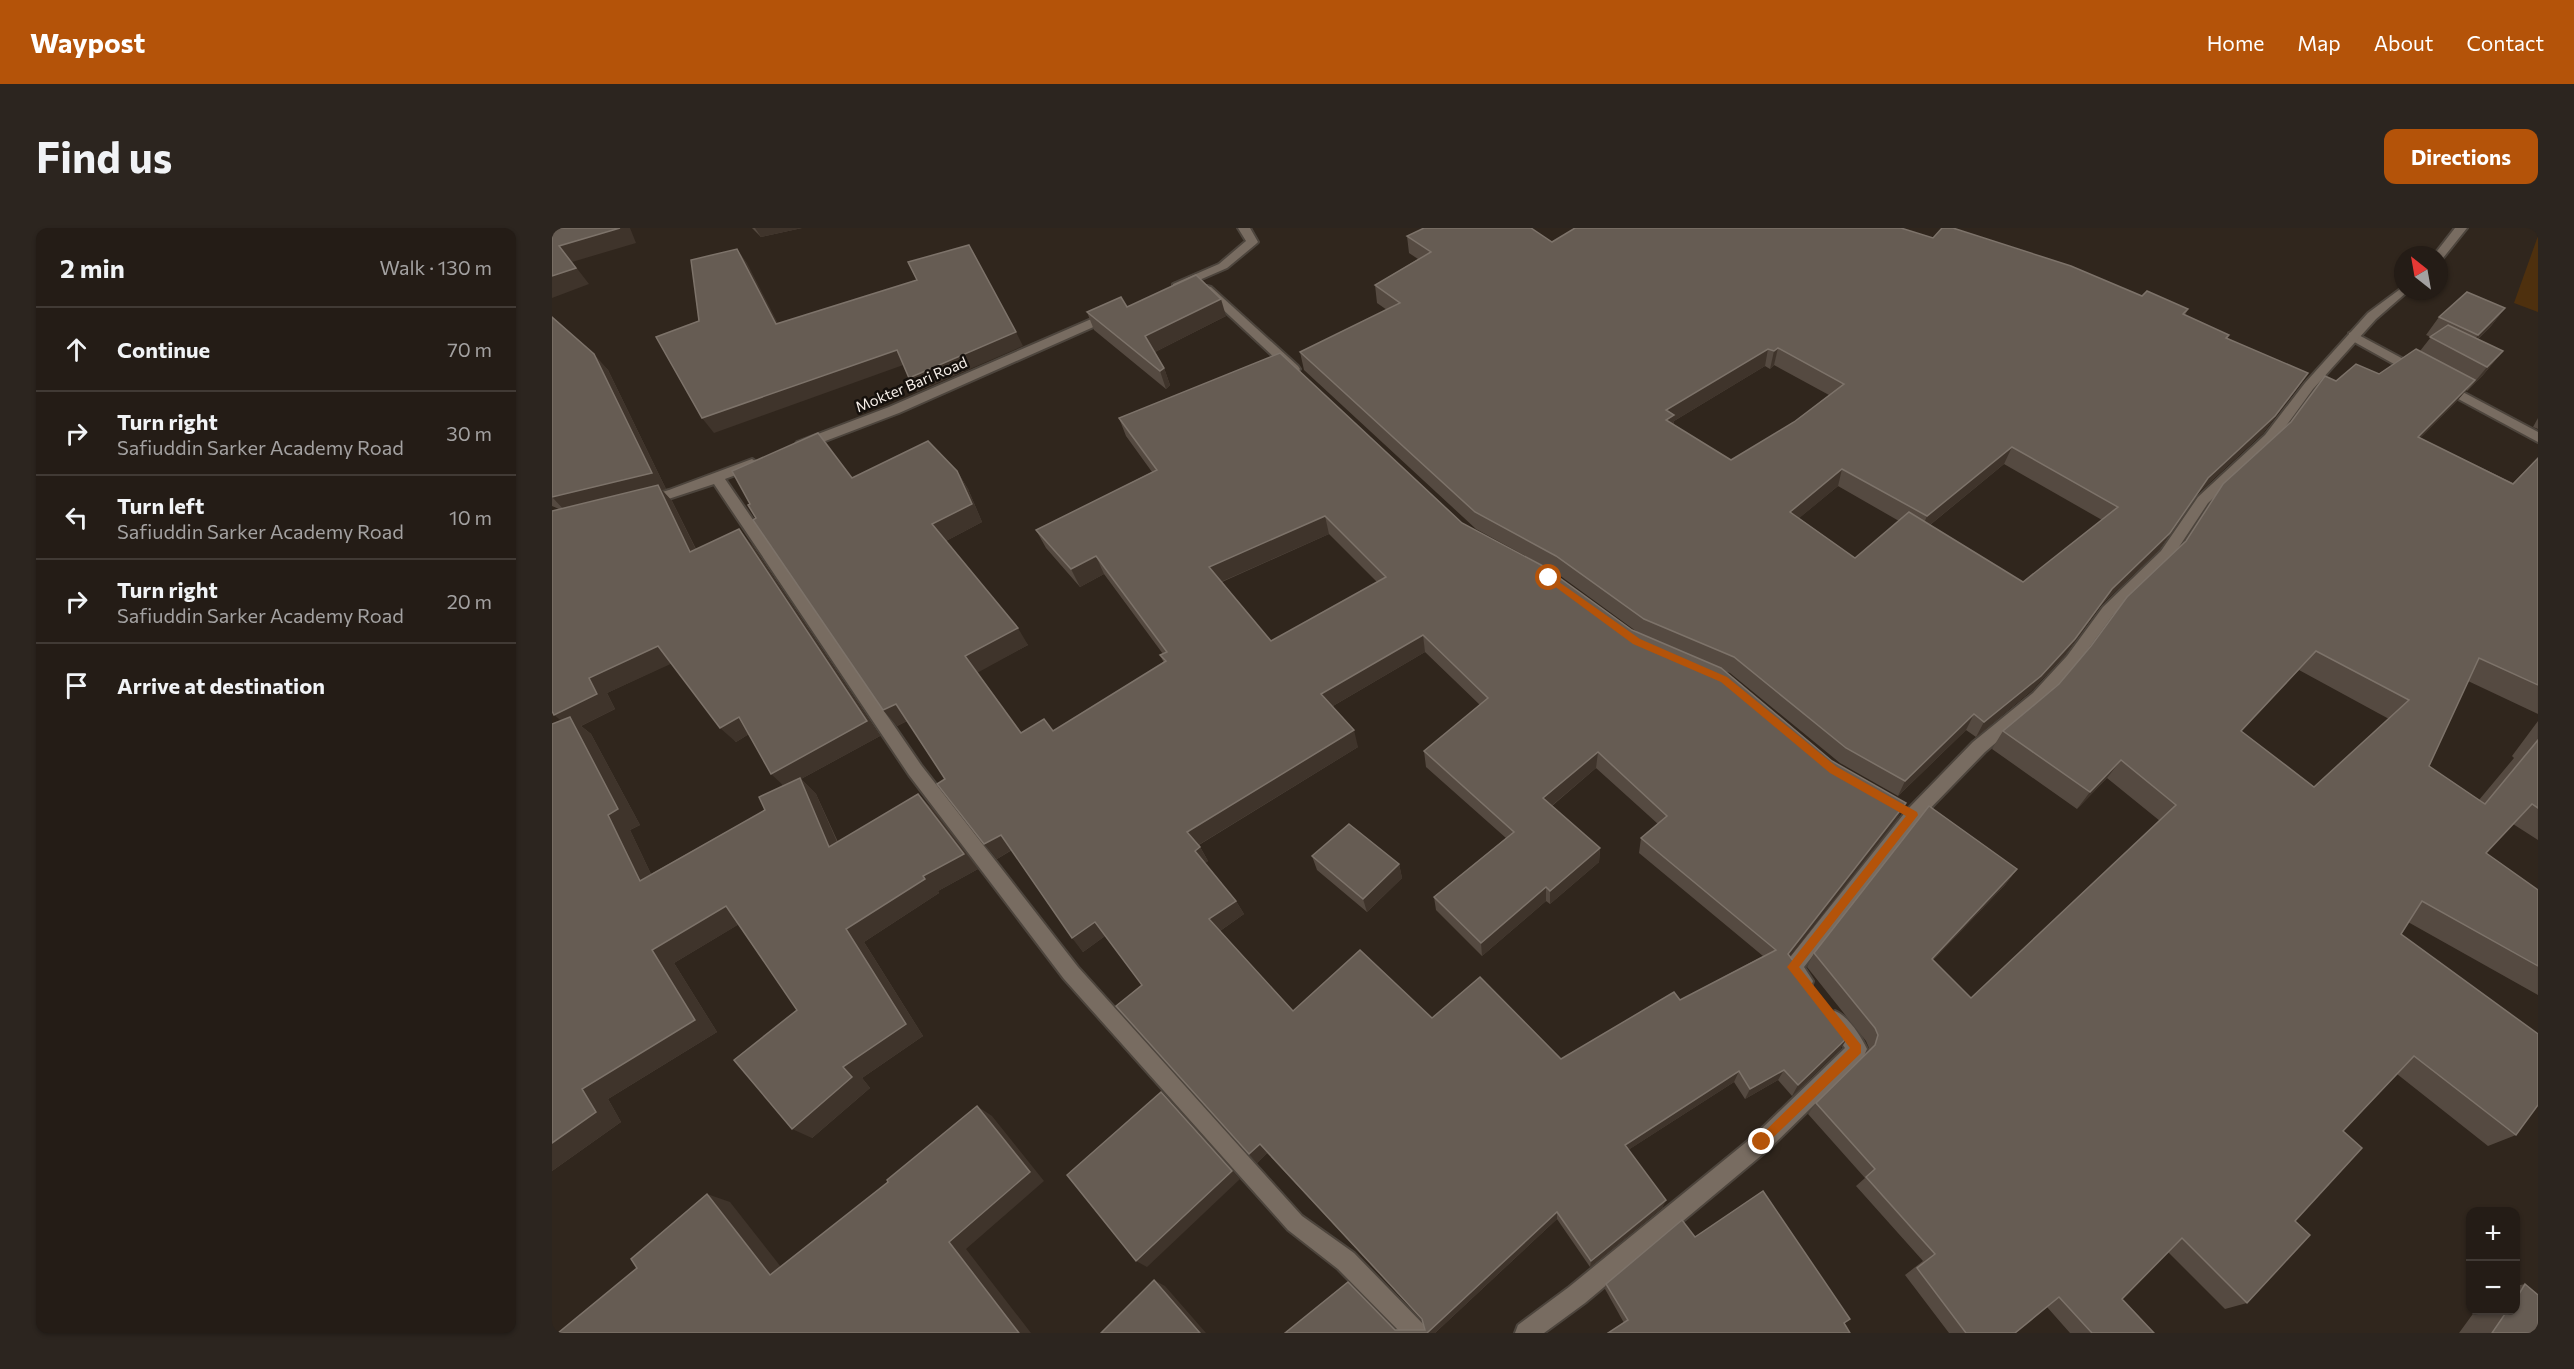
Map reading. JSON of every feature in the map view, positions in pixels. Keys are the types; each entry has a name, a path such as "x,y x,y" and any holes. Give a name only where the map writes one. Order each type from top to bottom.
{"street":[{"path":"1163,292 1223,266 1252,242 1244,228"},
{"path":"2447,246 2461,228"},
{"path":"1195,278 1308,382"},
{"path":"1526,1333 1577,1295 1762,1142 1857,1049 1793,967 1908,812 1979,747 2039,697 2072,660 2108,611 2166,555 2203,500 2270,438 2308,386 2372,316 2394,298"},
{"name":"Mokter Bari Road","path":"795,448 894,410 1120,311"},
{"path":"2353,336 2538,438"},
{"path":"630,505 673,494 761,461"},
{"path":"717,478 915,770 1071,973 1295,1223 1346,1261 1416,1333"}],"shaded area":[{"path":"2538,236 2538,312 2514,303"}],"building":[{"path":"552,228 620,228 559,246 576,268 552,276"},
{"path":"1424,228 1531,228 1552,242 1575,228 1901,228 1933,238 1942,228 1953,228 2071,266 2142,296 2147,291 2188,309 2183,314 2229,335 2226,338 2308,373 2275,416 2208,478 2170,533 2112,589 2075,639 2041,676 1984,722 1974,714 1905,781 1846,748 1734,657 1644,619 1556,556 1475,512 1300,352 1400,303 1375,285 1431,252 1407,236","holes":["1778,348 1844,384 1794,422 1731,460 1666,420 1674,415 1666,410 1768,349 1774,351","2012,447 2118,507 2023,582 1909,512 1855,558 1790,512 1842,469 1927,516"]},
{"path":"969,245 1016,332 909,378 897,350 702,418 656,337 699,321 691,260 737,249 776,324 917,280 908,262"},
{"path":"1196,275 1221,299 1145,336 1164,368 1160,371 1087,312 1121,297 1127,307"},
{"path":"2467,292 2505,308 2478,335 2439,317"},
{"path":"552,317 594,354 652,473 552,497"},
{"path":"2448,325 2503,351 2487,367 2430,337"},
{"path":"2416,349 2475,380 2418,437 2513,484 2538,458 2538,685 2479,658 2429,766 2485,804 2538,740 2538,808 2532,804 2486,853 2538,890 2538,966 2422,901 2401,934 2538,1034 2538,1105 2516,1135 2414,1056 2343,1131 2362,1148 2295,1221 2310,1235 2247,1303 2182,1238 2122,1299 2154,1333 2092,1333 2059,1297 2015,1333 1966,1333 1917,1268 1935,1254 1866,1177 1875,1169 1816,1103 1875,1045 1878,1035 1875,1028 1814,953 1929,806 2017,869 1932,959 1971,998 2176,805 2121,760 2090,792 2003,731 2059,684 2091,646 2127,597 2186,541 2223,484 2291,422 2325,376 2336,381 2356,364 2379,374","holes":["2316,651 2409,700 2314,787 2241,731"]},
{"path":"1280,353 1462,523 1543,566 1632,630 1721,668 1832,761 1906,803 1788,954 1849,1036 1798,1085 1784,1070 1750,1089 1739,1071 1625,1145 1666,1200 1591,1261 1557,1212 1427,1333 1285,1333 1348,1282 1395,1330 1425,1330 1422,1319 1260,1144 1249,1154 1116,1006 1142,985 1095,922 1072,938 1001,835 984,844 937,784 945,779 896,704 883,710 753,520 756,518 748,505 750,504 732,471 818,433 852,478 928,441 957,471 972,504 932,524 1018,628 965,656 1021,733 1044,719 1053,731 1166,661 1160,655 1167,652 1096,556 1071,569 1036,530 1157,470 1119,418","holes":["1325,516 1386,577 1271,641 1209,567","1423,635 1488,698 1424,751 1514,832 1434,897 1481,943 1546,887 1550,891 1600,848 1543,798 1598,752 1667,816 1641,838 1776,950 1680,1000 1674,992 1561,1059 1480,977 1432,1018 1360,950 1293,1011 1209,919 1236,901 1195,851 1200,847 1187,832 1354,730 1321,694"]},
{"path":"658,485 690,552 739,529 867,721 771,774 739,717 720,728 658,646 589,678 597,694 554,715 552,711 552,511"},
{"path":"570,717 618,809 608,815 640,881 765,810 759,797 800,778 829,847 918,794 964,854 923,876 925,879 846,929 906,1024 843,1067 852,1077 792,1129 734,1060 797,1010 726,906 652,950 695,1020 582,1089 596,1112 552,1143 552,724"},
{"path":"1349,824 1399,864 1363,899 1312,856"},
{"path":"1161,1092 1232,1171 1136,1261 1067,1175"},
{"path":"977,1106 1030,1172 949,1242 1019,1333 558,1333 637,1268 631,1259 707,1194 770,1275 888,1182 887,1180"},
{"path":"1763,1191 1850,1319 1844,1323 1850,1333 1608,1333 1628,1320 1606,1284 1682,1220 1695,1237"},
{"path":"1154,1280 1200,1333 1101,1333"},
{"path":"2525,1284 2538,1295 2538,1333 2492,1333 2504,1315 2520,1315 2520,1292"}],"route":[{"path":"1549,578 1636,641 1724,679 1833,770 1913,815 1793,967 1857,1049 1762,1142"}]}
